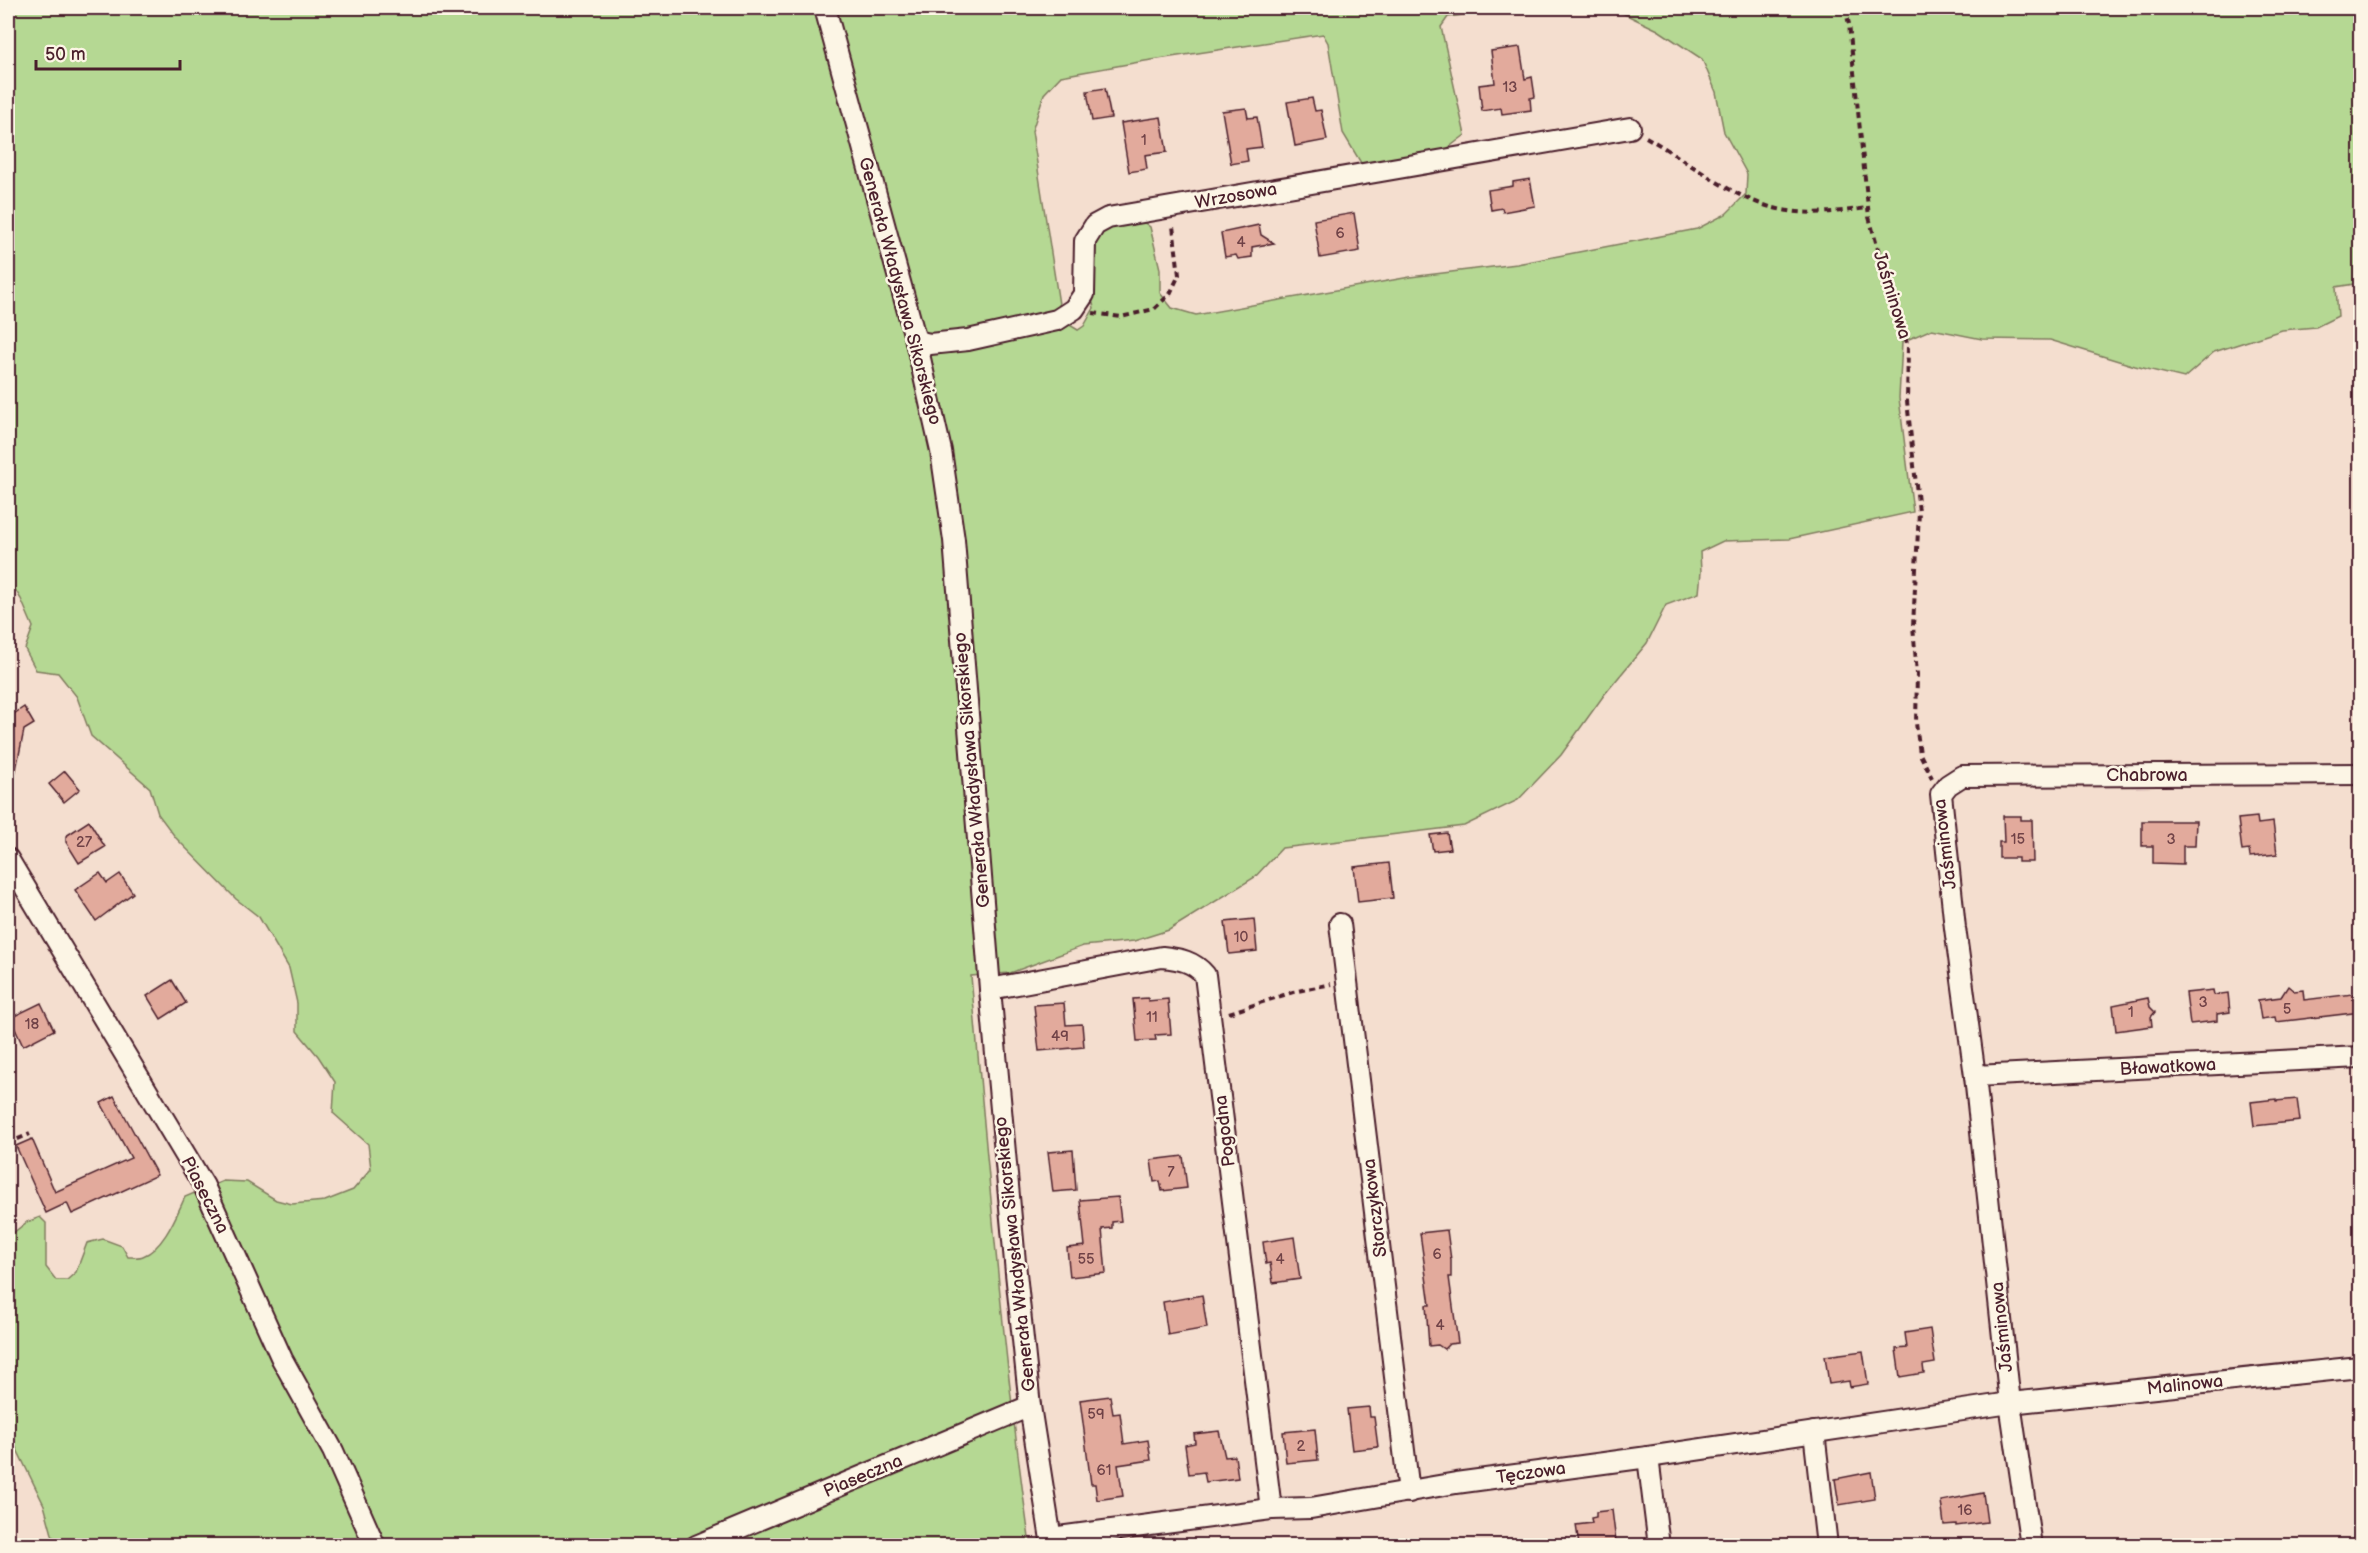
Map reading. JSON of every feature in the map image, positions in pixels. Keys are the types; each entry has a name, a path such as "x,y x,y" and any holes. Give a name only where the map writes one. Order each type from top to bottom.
{"street":[{"name":"Generała Władysława Sikorskiego","path":"825,8 915,341 941,451 954,540 990,989 1030,1406 1052,1542"},
{"name":"Wrzosowa","path":"1074,309 1084,294 1085,241 1095,225 1108,218 1630,128"},
{"path":"915,341 936,344 968,340 1057,320 1074,309"},
{"name":"Chabrowa","path":"1941,794 1948,785 1962,777 2361,774"},
{"name":"Jaśminowa","path":"1941,794 1955,928 1975,1076 2010,1403 2031,1545"},
{"name":"Piaseczna","path":"8,859 204,1186 282,1359 333,1451 375,1545"},
{"name":"Storczykowa","path":"1340,924 1409,1492"},
{"name":"Pogodna","path":"990,989 1162,957 1183,959 1197,966 1204,975 1271,1509"},
{"name":"Bławatkowa","path":"1975,1076 2361,1057"},
{"name":"Malinowa","path":"2010,1403 2361,1367"},
{"name":"Tęczowa","path":"1052,1542 1271,1509 1311,1508 2010,1403"},
{"name":"Piaseczna","path":"696,1545 1030,1406"},
{"path":"1814,1432 1827,1545"},
{"path":"1648,1457 1659,1545"}],"path":[{"name":"Jaśminowa","path":"1845,8 1849,24 1868,208 1893,303 1908,346 1907,401 1919,512 1914,626 1917,674 1916,723 1920,754 1941,794"},
{"path":"1630,128 1735,193 1761,205 1789,211 1824,213 1868,208"},
{"path":"1074,309 1120,317 1154,309 1170,294 1179,275 1170,207"},
{"path":"1210,1013 1239,1011 1293,992 1326,986 1347,969"},
{"path":"8,1143 30,1134"}],"green space":[{"path":"8,8 1515,8 1448,17 1441,27 1465,135 1440,154 1361,163 1343,133 1328,43 1323,34 1061,76 1044,94 1032,131 1059,304 1068,324 1078,330 1084,326 1094,308 1088,280 1089,244 1101,230 1138,218 1150,227 1160,269 1160,293 1172,308 1196,315 1410,277 1517,264 1697,229 1726,214 1746,194 1747,174 1724,132 1716,92 1702,59 1658,30 1612,8 2360,8 2360,283 2336,287 2338,316 2316,327 2282,330 2214,352 2184,378 2135,366 2050,340 1982,339 1932,329 1902,342 1899,398 1913,512 1789,539 1723,541 1700,552 1699,593 1666,605 1647,643 1604,695 1561,755 1518,800 1464,826 1282,848 1255,877 1169,930 1134,941 1083,946 1010,973 971,976 1004,1332 1030,1545 55,1545 44,1505 8,1431 8,1237 27,1222 40,1217 46,1223 46,1267 56,1280 67,1280 76,1272 87,1243 103,1239 122,1246 128,1257 141,1257 150,1252 163,1239 185,1197 223,1181 247,1182 276,1200 292,1204 325,1201 353,1190 371,1169 368,1144 333,1113 335,1082 318,1056 297,1031 297,1003 289,968 259,917 236,899 176,838 158,814 150,788 91,736 77,697 58,673 36,670 25,649 33,627 21,599 8,578"}],"building":[{"path":"1520,47 1525,79 1532,77 1535,97 1530,98 1531,110 1502,114 1501,108 1482,111 1479,85 1495,83 1491,51"},
{"path":"1105,88 1111,118 1092,121 1087,91"},
{"path":"1312,98 1315,111 1321,110 1327,140 1295,146 1287,102"},
{"path":"1246,108 1248,118 1257,117 1262,147 1246,149 1248,161 1231,164 1222,111"},
{"path":"1161,117 1167,152 1145,155 1147,169 1129,172 1121,123"},
{"path":"1530,179 1535,206 1503,212 1502,208 1491,210 1488,190 1513,186 1513,182"},
{"path":"1354,213 1360,251 1320,258 1314,220"},
{"path":"1259,225 1261,235 1274,243 1252,247 1252,257 1238,259 1236,255 1225,257 1221,233"},
{"path":"24,707 34,724 24,730 14,780 8,780 8,718"},
{"path":"65,771 80,789 64,802 49,784"},
{"path":"2003,816 2021,816 2021,820 2032,820 2033,862 2018,862 2018,858 1999,858 1999,842 2004,842"},
{"path":"2257,817 2258,824 2273,822 2277,854 2250,857 2249,850 2242,851 2238,819"},
{"path":"89,821 105,847 79,863 66,842 66,836"},
{"path":"2142,821 2196,821 2195,846 2183,846 2183,864 2153,863 2153,846 2142,846"},
{"path":"1447,833 1450,849 1433,851 1430,835"},
{"path":"1389,863 1393,898 1358,902 1354,867"},
{"path":"100,873 107,883 120,874 133,893 96,921 75,890"},
{"path":"1254,919 1257,951 1229,954 1225,922"},
{"path":"172,980 186,1003 161,1019 147,996"},
{"path":"2288,986 2294,991 2303,990 2304,1000 2361,993 2361,1012 2276,1022 2275,1017 2261,1019 2258,1000 2281,997"},
{"path":"2213,990 2214,995 2228,993 2230,1012 2217,1014 2217,1021 2190,1024 2186,993"},
{"path":"1148,998 1148,1001 1168,999 1171,1034 1155,1035 1156,1040 1137,1041 1133,999"},
{"path":"2148,998 2150,1007 2155,1012 2151,1017 2152,1026 2116,1031 2113,1005"},
{"path":"41,1003 54,1030 23,1046 10,1018"},
{"path":"1064,1003 1066,1025 1082,1024 1084,1047 1039,1051 1034,1005"},
{"path":"114,1096 157,1175 72,1214 67,1203 46,1213 16,1146 32,1139 55,1192 131,1158 101,1103"},
{"path":"2276,1099 2276,1101 2297,1099 2300,1121 2254,1126 2251,1102"},
{"path":"1073,1150 1076,1190 1053,1192 1048,1152"},
{"path":"1183,1156 1187,1188 1162,1191 1160,1181 1154,1182 1151,1160"},
{"path":"1118,1197 1121,1221 1112,1222 1112,1228 1102,1229 1106,1273 1070,1277 1067,1248 1085,1246 1080,1200"},
{"path":"1447,1230 1451,1260 1451,1277 1449,1277 1458,1343 1449,1344 1444,1349 1438,1345 1429,1346 1426,1305 1430,1305 1420,1233"},
{"path":"1294,1237 1300,1279 1273,1283 1270,1263 1266,1264 1263,1242"},
{"path":"1202,1295 1207,1328 1168,1335 1163,1302"},
{"path":"1930,1329 1935,1363 1923,1365 1924,1373 1900,1377 1896,1349 1907,1348 1905,1333"},
{"path":"1863,1351 1868,1384 1850,1387 1849,1381 1829,1384 1825,1356"},
{"path":"1110,1396 1113,1414 1120,1413 1124,1444 1148,1440 1151,1460 1118,1465 1123,1496 1097,1500 1095,1484 1091,1484 1080,1400"},
{"path":"1369,1407 1370,1417 1374,1417 1378,1447 1352,1450 1347,1409"},
{"path":"1315,1429 1318,1460 1286,1463 1283,1432"},
{"path":"1219,1431 1225,1457 1235,1456 1238,1478 1206,1482 1204,1472 1189,1474 1185,1445 1195,1443 1194,1434"},
{"path":"1871,1472 1875,1499 1839,1505 1835,1479"},
{"path":"1983,1493 1987,1522 1956,1526 1956,1524 1944,1525 1941,1501"},
{"path":"1612,1510 1616,1542 1579,1545 1576,1525 1592,1523 1591,1518 1596,1517 1596,1512"}]}
